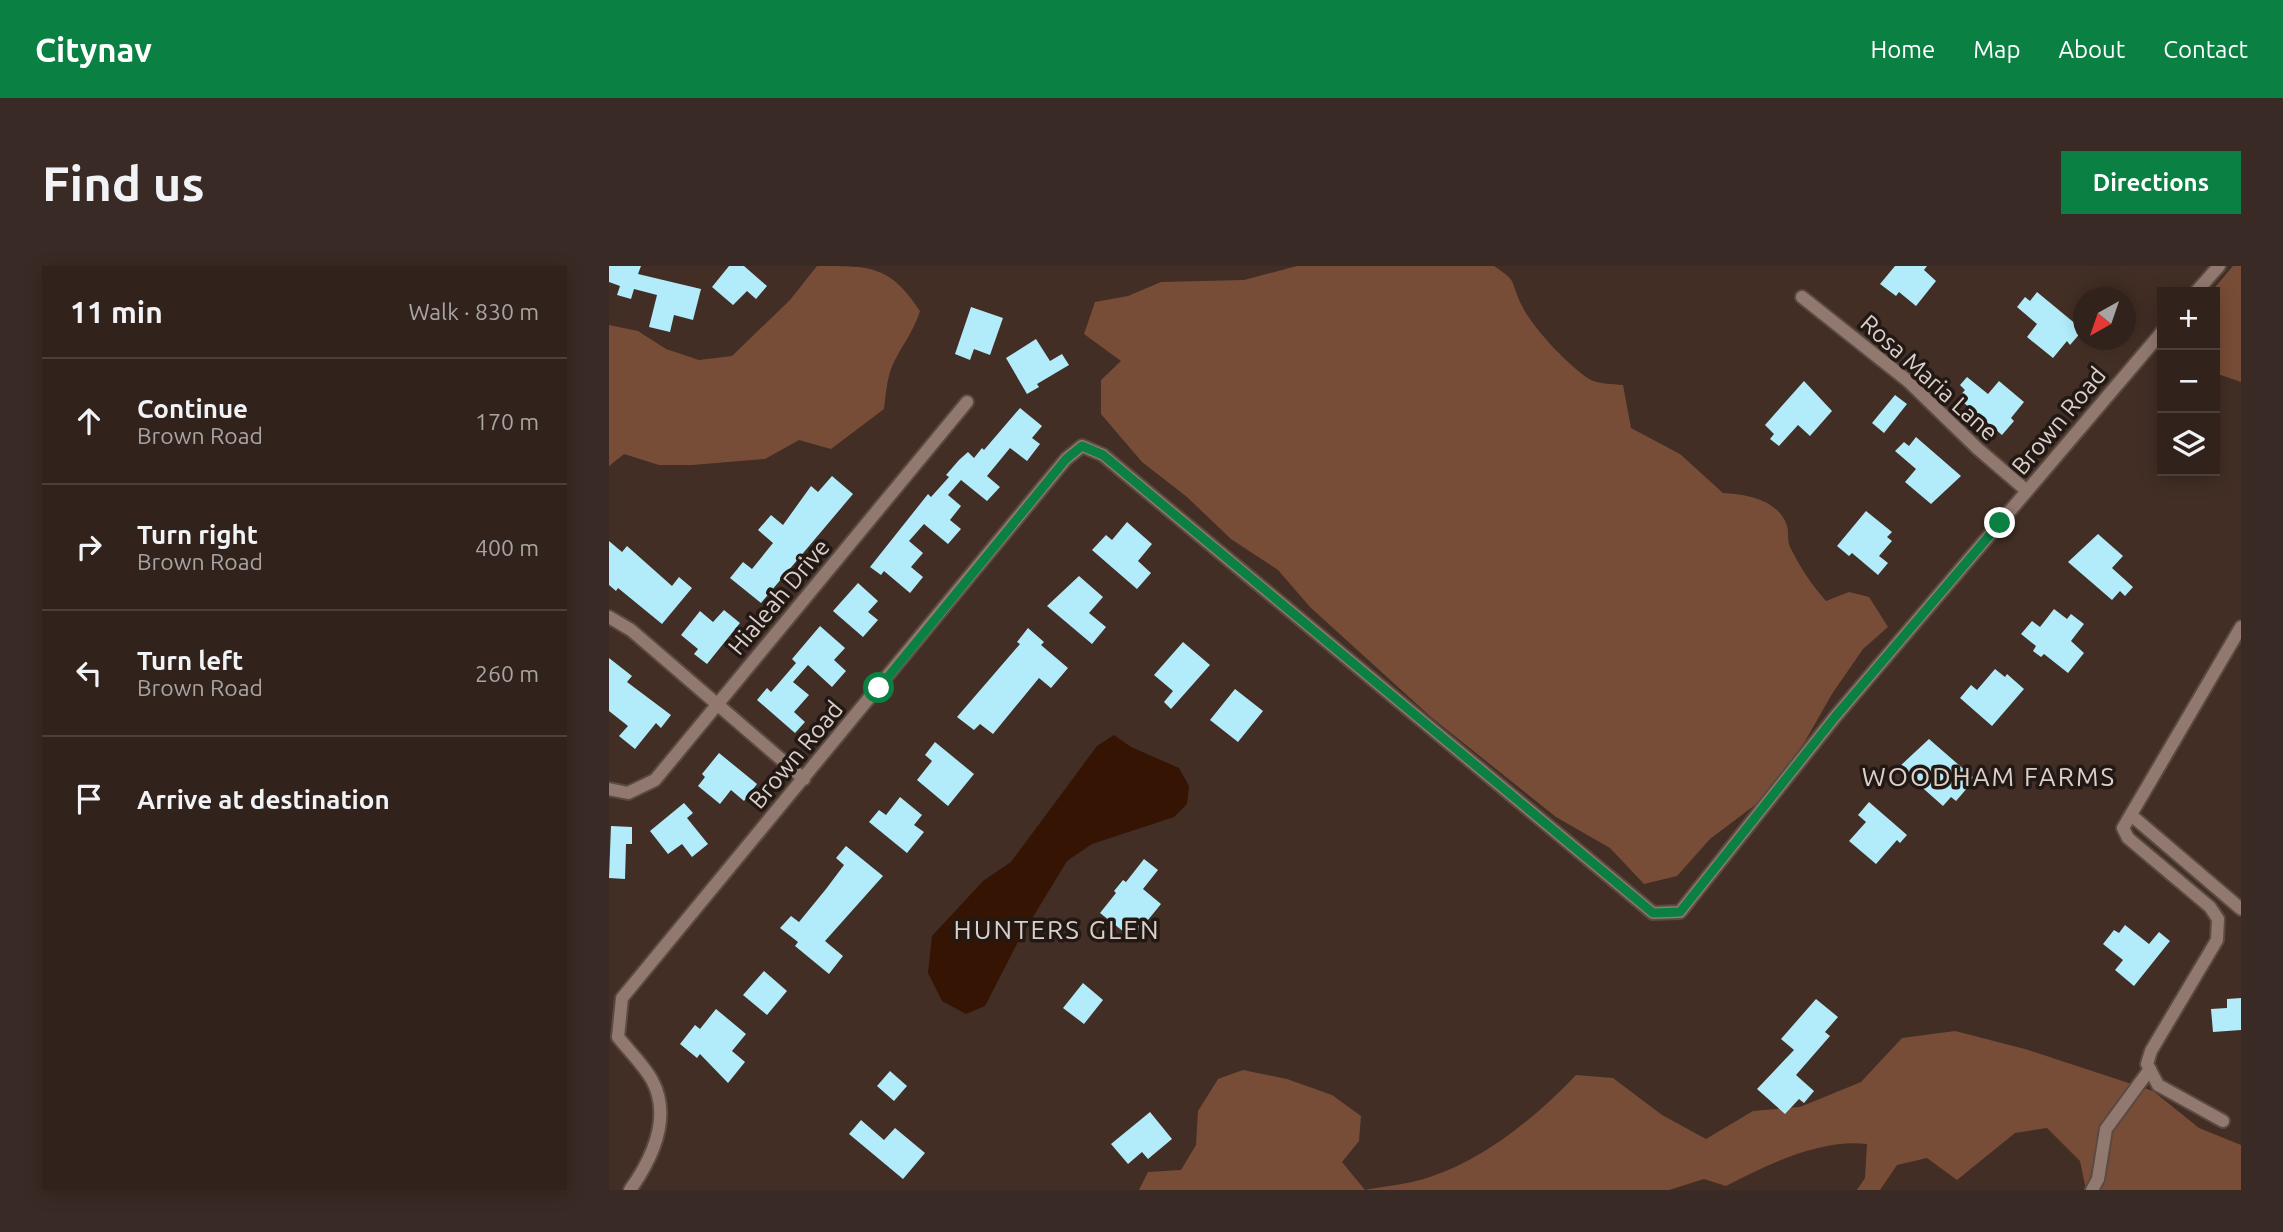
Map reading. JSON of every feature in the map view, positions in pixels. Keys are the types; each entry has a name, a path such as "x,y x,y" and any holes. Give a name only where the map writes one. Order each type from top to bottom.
{"street":[{"path":"2200,287 2219,266"},
{"name":"Rosa Maria Lane","path":"1803,297 1908,381 1978,449 2027,491"},
{"name":"Brown Road","path":"630,1190 649,1163 662,1115 654,1083 618,1037 622,998 1066,459 1082,446 1103,455 1653,913 1680,912 1835,717 2157,338"},
{"name":"Hialeah Drive","path":"609,789 628,793 655,780 967,402"},
{"path":"609,617 631,630 716,706 804,779"},
{"path":"2223,1121 2158,1085 2147,1064 2151,1051 2217,940 2218,919 2210,907 2128,838 2123,828 2241,627"},
{"path":"2131,815 2241,909"},
{"path":"2092,1190 2098,1179 2106,1129 2150,1069"}],"shaded area":[{"path":"817,266 866,268 878,272 899,285 920,311 892,366 884,409 831,449 799,440 765,459 659,465 624,454 609,466 609,325 638,331 666,349 699,360 732,356 790,300"},
{"path":"1297,266 1494,266 1507,275 1533,323 1572,366 1591,380 1623,385 1631,428 1680,454 1723,493 1761,500 1777,510 1787,526 1789,544 1794,554 1826,601 1849,592 1869,597 1888,627 1863,649 1832,694 1804,743 1763,799 1710,839 1677,876 1644,884 1610,848 1556,817 1431,717 1310,607 1278,570 1231,539 1187,497 1142,462 1101,414 1101,380 1121,361 1084,334 1095,302 1128,296 1161,282 1244,280"},
{"path":"2233,266 2241,266 2241,382 2220,375 2220,287 2215,287"},
{"path":"1114,735 1131,747 1179,768 1189,786 1187,804 1174,817 1092,844 1067,861 1019,940 985,1006 966,1014 942,1001 928,973 932,936 983,881 1011,862 1097,746"},
{"path":"1955,1031 2025,1049 2153,1091 2199,1128 2241,1145 2241,1190 2086,1190 2080,1161 2047,1128 2015,1133 1957,1180 1927,1158 1897,1165 1880,1190 1857,1190 1865,1178 1867,1144 1849,1144 1794,1155 1726,1186 1704,1179 1669,1190 1365,1190 1422,1179 1470,1159 1527,1121 1576,1075 1613,1078 1662,1115 1706,1139 1753,1111 1800,1107 1861,1082 1902,1038"},
{"path":"1243,1070 1287,1079 1332,1095 1361,1116 1359,1141 1342,1162 1365,1190 1139,1190 1148,1172 1181,1170 1196,1145 1198,1111 1218,1079"}],"building":[{"path":"609,266 641,266 638,274 701,289 693,320 674,315 670,332 649,327 657,295 634,289 631,299 617,295 620,286 609,282"},
{"path":"729,266 744,266 767,286 756,299 747,291 733,305 712,287"},
{"path":"1895,266 1927,266 1924,270 1936,281 1916,306 1899,292 1896,296 1880,284"},
{"path":"2037,292 2073,322 2073,342 2070,345 2067,341 2053,358 2027,337 2037,324 2017,307 2025,297 2030,301"},
{"path":"971,307 1003,318 990,355 974,349 970,360 955,354"},
{"path":"1036,339 1050,361 1062,354 1069,365 1037,384 1039,387 1027,394 1006,358"},
{"path":"1967,377 1988,394 1999,381 2024,402 2011,418 2014,421 2002,435 1958,398 1965,390 1960,385"},
{"path":"1804,381 1832,411 1810,436 1798,425 1779,446 1770,439 1774,434 1765,425"},
{"path":"1895,395 1907,404 1884,433 1872,423"},
{"path":"1020,408 1042,426 1032,438 1040,444 1027,461 1010,448 987,476 1000,487 987,501 961,480 948,495 961,506 950,520 961,529 948,544 924,524 909,541 923,553 911,567 923,577 910,593 884,571 881,575 870,567 928,494 931,497 949,477 946,475 959,460 968,452 974,458 982,448 984,450"},
{"path":"1916,437 1961,476 1931,504 1905,482 1916,469 1895,451 1904,442 1909,446"},
{"path":"832,476 853,494 761,603 730,578 743,562 752,569 773,543 758,530 771,515 783,525 811,486 818,492"},
{"path":"1866,511 1892,532 1887,537 1892,541 1879,556 1888,563 1878,575 1852,553 1849,556 1837,546"},
{"path":"1127,522 1152,544 1138,561 1151,573 1137,589 1092,550 1106,535 1112,540"},
{"path":"2098,534 2123,556 2112,568 2133,587 2125,596 2120,591 2112,600 2068,562"},
{"path":"609,541 622,552 627,546 672,586 679,577 692,588 662,624 618,588 616,591 609,585"},
{"path":"1079,576 1103,597 1089,613 1106,627 1092,644 1047,606"},
{"path":"858,583 878,601 868,612 878,620 863,637 833,611"},
{"path":"2054,609 2067,619 2071,614 2084,624 2071,641 2084,653 2068,673 2044,654 2041,657 2033,651 2036,646 2021,634 2032,621 2040,627"},
{"path":"724,610 740,623 707,664 694,654 698,649 681,635 700,611 713,622"},
{"path":"820,626 845,648 834,660 846,671 832,687 808,665 793,682 809,695 794,712 805,722 795,733 757,700 767,688 771,692 796,663 792,659"},
{"path":"1028,628 1044,642 1041,645 1068,668 1051,688 1039,678 993,734 980,724 974,730 957,717 1020,644 1017,642"},
{"path":"1183,642 1210,665 1171,709 1164,702 1173,691 1154,675"},
{"path":"609,658 632,676 627,682 671,715 661,728 656,723 635,749 619,736 628,726 609,711"},
{"path":"1995,669 2005,677 2007,674 2024,689 1992,726 1960,698 1971,685 1977,690"},
{"path":"1235,689 1263,711 1238,742 1210,720"},
{"path":"1929,739 1975,779 1956,801 1951,797 1943,806 1899,767"},
{"path":"935,742 974,774 948,806 917,780 932,761 925,755"},
{"path":"719,753 757,784 744,801 731,790 720,804 698,786 705,777 702,774"},
{"path":"900,797 922,815 914,825 924,832 907,853 869,822 879,810 886,815"},
{"path":"1869,802 1907,835 1900,843 1897,840 1876,864 1849,841 1866,822 1858,815"},
{"path":"684,803 693,813 687,818 708,844 692,857 682,844 668,854 650,831"},
{"path":"611,826 632,827 632,844 626,844 625,879 609,878"},
{"path":"846,846 883,876 825,941 843,956 829,974 795,946 798,942 780,928 791,916 799,922 826,889 844,865 836,858"},
{"path":"1144,859 1158,870 1143,889 1161,904 1139,931 1130,924 1124,932 1100,913 1116,893 1114,891 1123,880 1126,882"},
{"path":"2125,925 2149,944 2159,932 2170,941 2134,986 2115,970 2123,960 2103,944 2114,930 2119,933"},
{"path":"764,971 787,991 767,1015 743,995"},
{"path":"1083,983 1103,1000 1084,1024 1063,1008"},
{"path":"2241,998 2241,1030 2213,1032 2211,1009 2227,1008 2227,999"},
{"path":"1816,999 1838,1017 1825,1032 1830,1036 1796,1075 1814,1091 1804,1103 1799,1099 1785,1114 1757,1089 1794,1050 1781,1039"},
{"path":"716,1009 746,1034 732,1051 745,1062 728,1083 700,1054 697,1058 680,1044 695,1025 700,1029"},
{"path":"890,1071 907,1086 894,1101 877,1086"},
{"path":"1150,1112 1172,1139 1148,1159 1142,1152 1128,1164 1111,1144"},
{"path":"861,1120 884,1140 895,1128 925,1153 903,1179 849,1134"}],"district":[{"name":"WOODHAM FARMS","path":"1989,777"},
{"name":"HUNTERS GLEN","path":"1057,930"}],"route":[{"path":"879,688 1066,459 1082,446 1103,455 1653,913 1680,912 1835,717 2000,523"}]}
